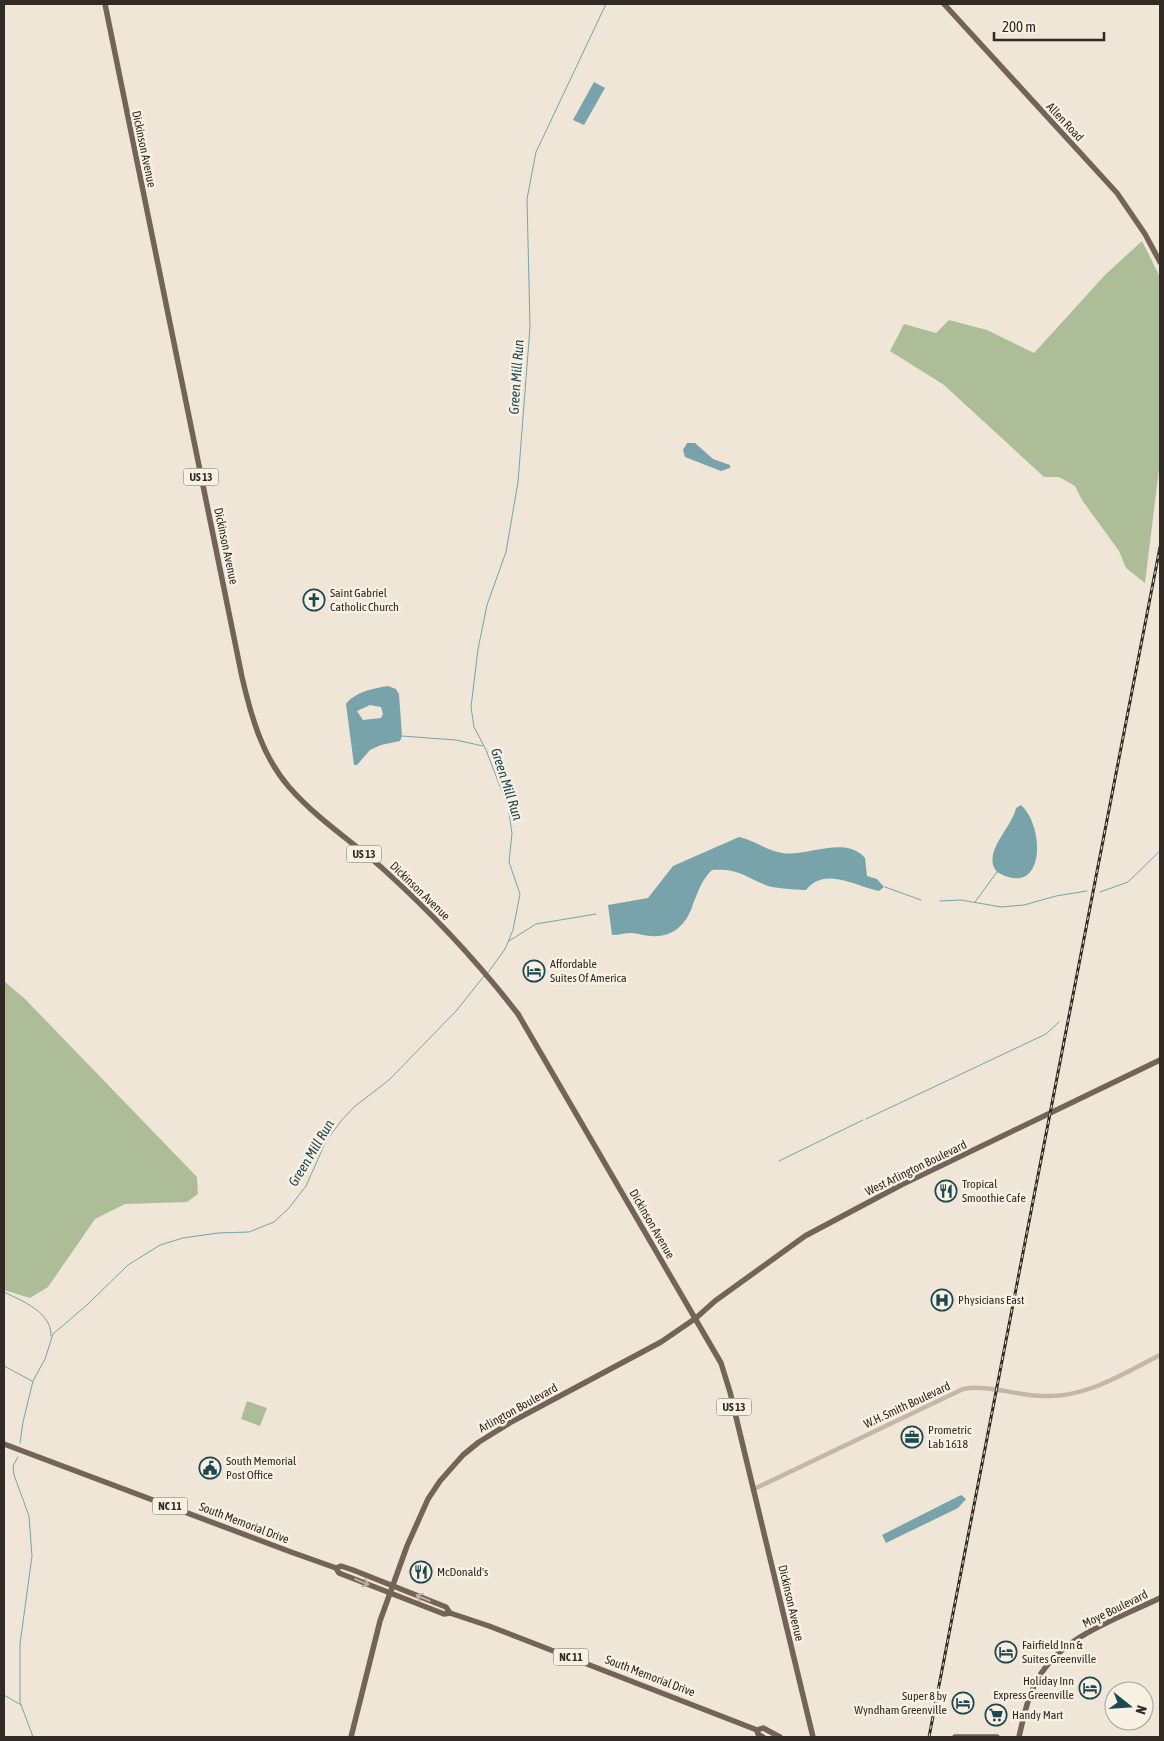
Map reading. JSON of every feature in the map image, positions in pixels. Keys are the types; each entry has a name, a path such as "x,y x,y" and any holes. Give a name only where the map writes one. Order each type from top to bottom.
{"main road":[{"name":"Dickinson Avenue","path":"105,4 242,677 254,724 268,755 289,787 328,824 381,867 450,934 485,972 518,1014 696,1318 723,1370 814,1737"},
{"name":"Allen Road","path":"944,4 1116,193 1145,234 1160,262"},
{"name":"West Arlington Boulevard","path":"696,1318 740,1283 812,1232 901,1185 1160,1060"},
{"name":"Arlington Boulevard","path":"351,1737 380,1621 428,1500 440,1481 463,1455 501,1428 626,1362 696,1318"},
{"name":"South Memorial Drive","path":"4,1444 336,1568 339,1572 444,1614 450,1613 731,1718 757,1730 758,1734 763,1737"},
{"name":"South Memorial Drive","path":"336,1568 341,1566 393,1586 446,1607 450,1613"},
{"name":"Moye Boulevard","path":"1019,1737 1027,1702 1035,1683 1044,1668 1062,1649 1088,1633 1160,1598"},
{"name":"South Memorial Drive","path":"757,1730 763,1728 780,1737"},
{"path":"955,1737 997,1737"}],"street":[{"name":"W.H. Smith Boulevard","path":"754,1489 963,1389 985,1388 1042,1396 1067,1395 1097,1387 1160,1355"}],"green space":[{"path":"1142,241 1160,277 1160,461 1145,583 1126,568 1119,551 1082,500 1075,486 1059,477 1044,477 944,385 890,351 904,324 936,333 949,320 987,330 1034,353 1105,275"},
{"path":"4,981 25,999 197,1177 198,1194 187,1202 125,1204 95,1219 48,1287 30,1298 4,1290"},
{"path":"247,1401 267,1408 260,1426 241,1419"}],"water":[{"path":"594,82 605,88 584,125 573,120"},
{"path":"687,443 695,443 713,459 730,465 730,468 721,471 685,457 683,450"},
{"path":"388,686 396,689 399,694 402,736 400,741 381,745 370,750 357,765 354,765 346,704 354,696 371,689","holes":["370,705 381,707 383,714 381,718 363,720 357,711"]},
{"path":"1021,805 1029,815 1034,828 1037,843 1036,857 1032,869 1025,876 1013,878 997,872 993,865 993,857 999,840 1016,808"},
{"path":"739,837 782,853 837,847 857,851 865,858 867,876 877,879 884,887 879,891 831,878 822,879 806,890 786,889 768,886 729,870 712,870 701,886 687,918 672,932 659,936 631,933 612,935 608,905 648,898 673,866"},
{"path":"961,1495 966,1499 958,1508 886,1543 882,1535"}],"waterway":[{"name":"Green Mill Run","path":"487,974 505,949 513,930 520,894 509,862 512,833 508,807 486,750 474,727 471,707 478,649 487,605 506,552 518,482 530,327 527,199 536,152 606,4"},
{"path":"402,736 456,740 483,746"},
{"path":"1100,892 1128,882 1160,851"},
{"path":"975,902 997,872"},
{"path":"885,887 921,900"},
{"path":"940,901 961,900 1001,907 1024,905 1056,896 1087,891"},
{"path":"509,941 536,924 596,914"},
{"name":"Green Mill Run","path":"20,1443 33,1381 45,1359 53,1334 88,1304 128,1265 160,1245 183,1238 218,1233 249,1232 274,1222 289,1208 306,1186 326,1141 341,1121 354,1107 389,1080 457,1010 484,976"},
{"path":"866,1119 1046,1034 1059,1022"},
{"path":"779,1161 863,1120"},
{"path":"4,1292 35,1308 47,1320 51,1336"},
{"path":"4,1366 32,1381"},
{"name":"Green Mill Run","path":"18,1457 13,1466 14,1475 29,1516 32,1556 20,1644 20,1702 33,1737"},
{"path":"4,1695 21,1705"}],"railway":[{"path":"929,1737 1160,547"}],"place":[{"name":"Saint Gabriel Catholic Church","path":"314,600"},
{"name":"Affordable Suites Of America","path":"534,971"},
{"name":"Tropical Smoothie Cafe","path":"946,1191"},
{"name":"Physicians East","path":"942,1300"},
{"name":"Prometric Lab 1618","path":"912,1437"},
{"name":"South Memorial Post Office","path":"210,1468"},
{"name":"McDonald's","path":"421,1572"},
{"name":"Fairfield Inn & Suites Greenville","path":"1006,1652"},
{"name":"Holiday Inn Express Greenville","path":"1090,1688"},
{"name":"Super 8 by Wyndham Greenville","path":"963,1703"},
{"name":"Handy Mart","path":"996,1715"}]}
